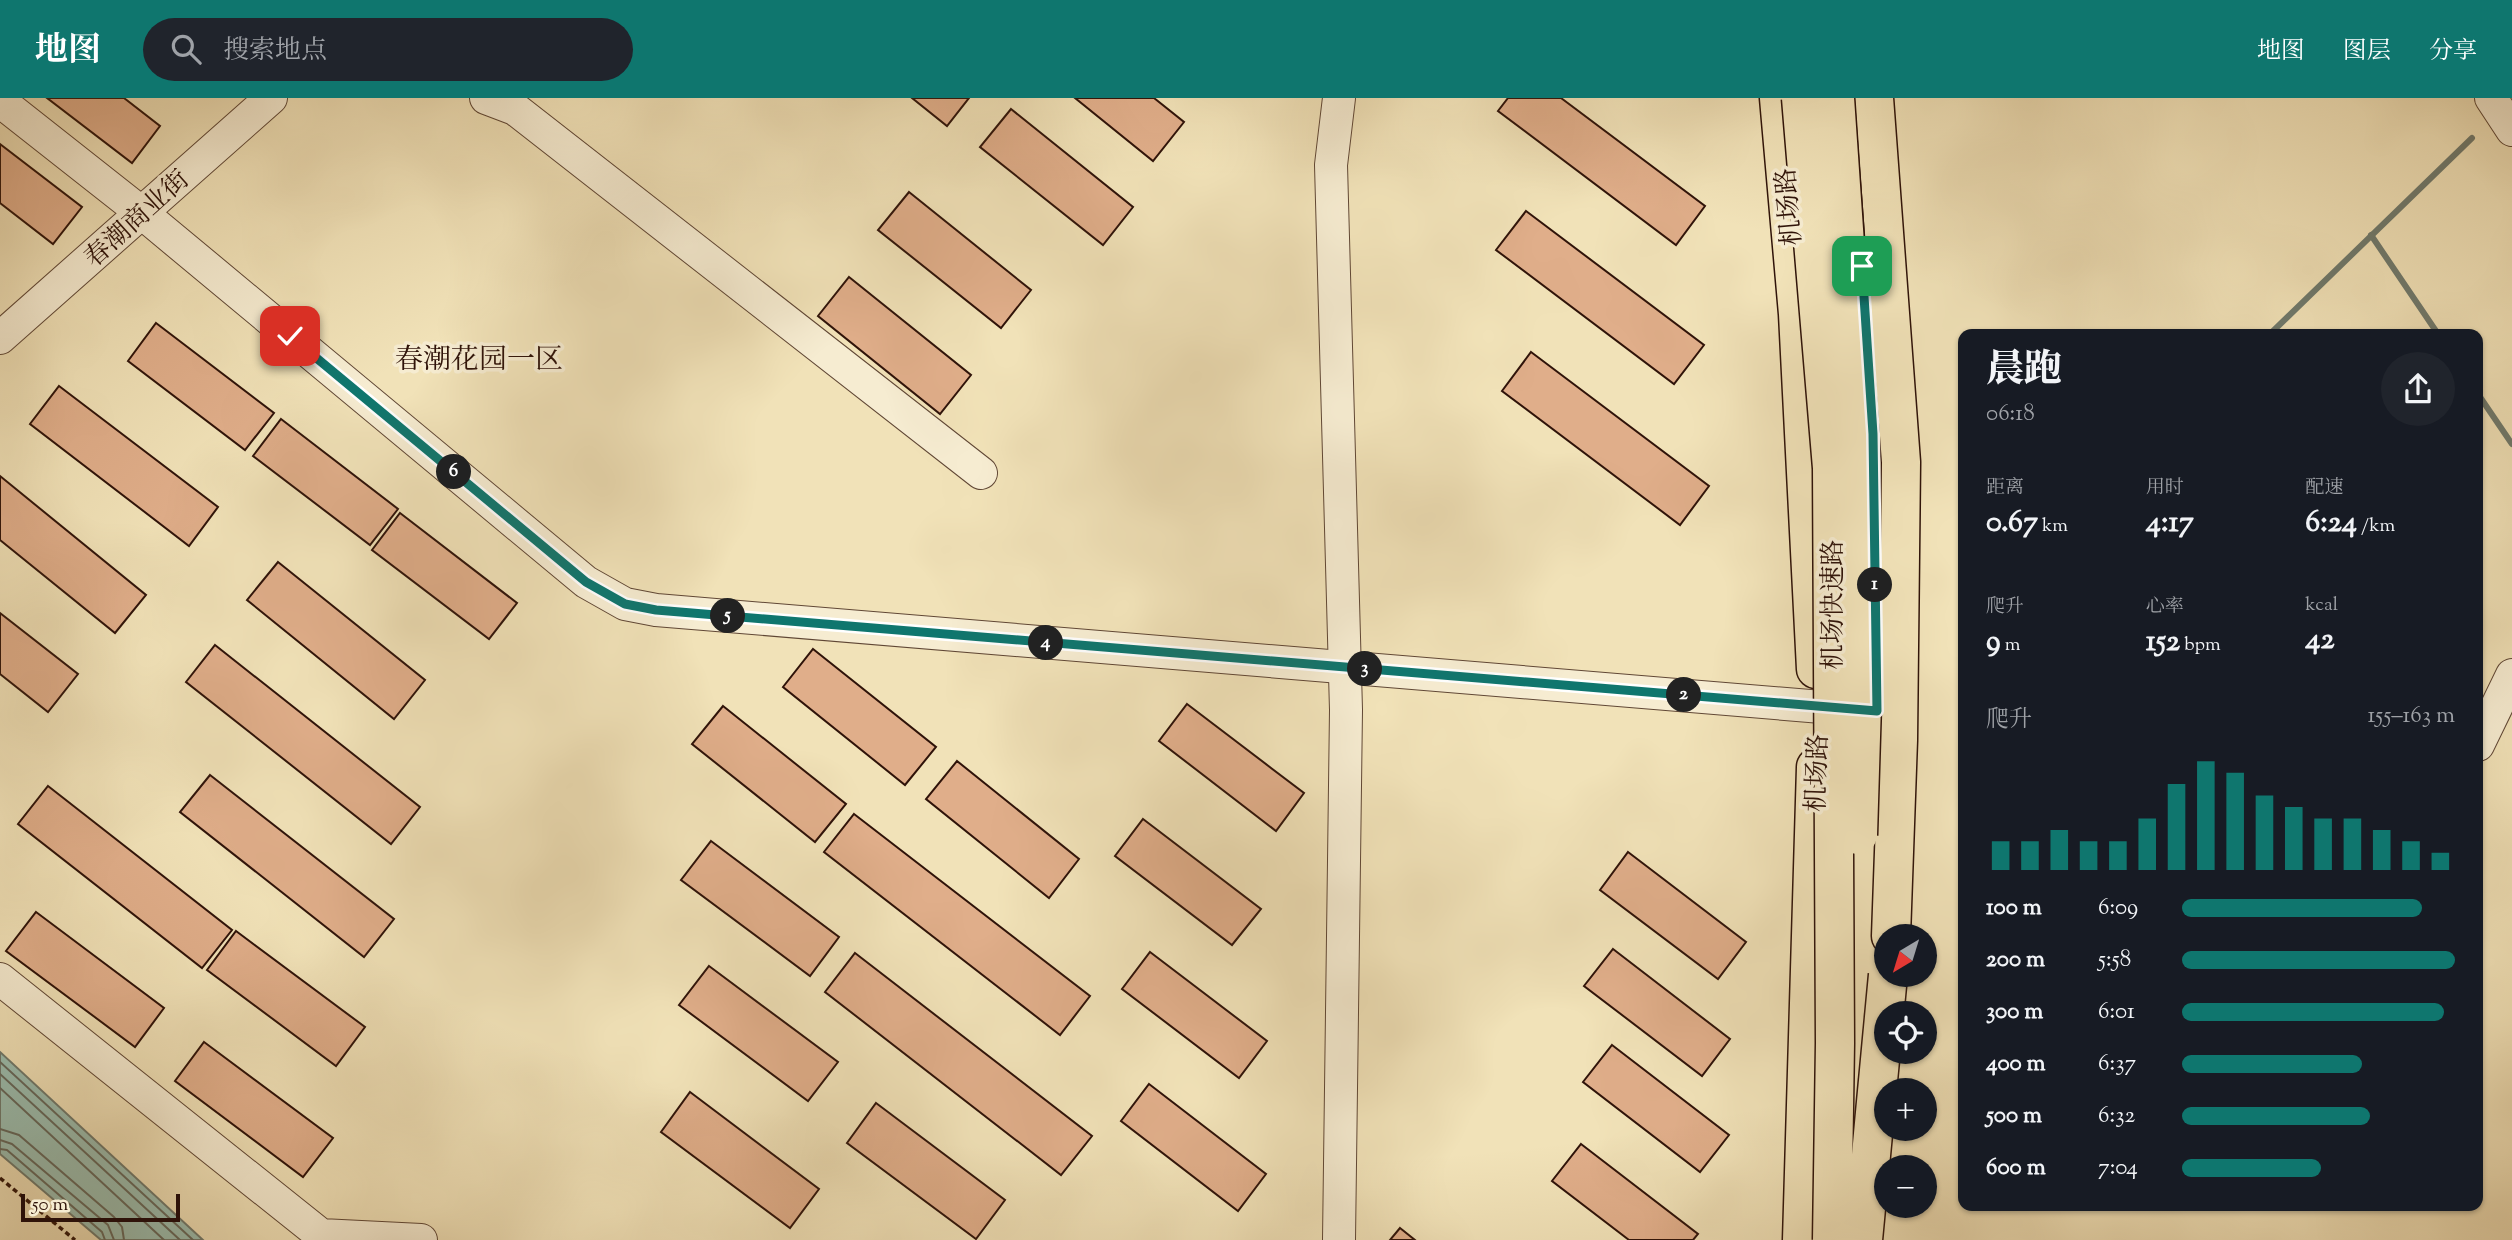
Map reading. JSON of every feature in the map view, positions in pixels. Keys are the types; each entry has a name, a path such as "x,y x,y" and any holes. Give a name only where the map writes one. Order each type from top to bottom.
{"main road":[{"name":"机场路","path":"1779,98 1798,314 1818,706 1802,1240"},
{"name":"机场快速路","path":"1801,98 1832,468 1835,1029 1832,1240"},
{"name":"机场快速路","path":"1835,98 1857,419 1862,704 1858,860 1856,1240"},
{"path":"1851,98 1873,434 1882,1240"},
{"path":"1874,98 1901,462 1898,740 1891,924"},
{"path":"1863,1240 1887,987"}],"street":[{"name":"春潮商业街","path":"0,338 271,98"},
{"path":"486,98 515,109 981,473"},
{"path":"1339,98 1331,165 1345,667 1339,1240"},
{"path":"2491,98 2512,130"},
{"path":"0,101 142,213 586,582 625,604 670,611 1877,711"},
{"path":"2483,735 2512,675"},
{"path":"0,979 321,1235 421,1240"}],"path":[{"path":"0,1178 75,1240"}],"water":[{"path":"0,1052 203,1240 101,1240 0,1154"}],"building":[{"path":"47,98 124,98 160,126 132,163"},
{"path":"912,98 969,98 947,126"},
{"path":"1075,98 1154,98 1184,122 1153,161"},
{"path":"1508,98 1561,98 1705,206 1676,245 1498,111"},
{"path":"1011,109 1133,207 1103,245 980,147"},
{"path":"0,144 82,207 53,244 0,203"},
{"path":"909,192 1031,290 1001,328 878,230"},
{"path":"1526,211 1704,345 1674,384 1496,250"},
{"path":"849,277 971,375 940,414 818,316"},
{"path":"156,323 274,413 245,450 128,361"},
{"path":"1531,352 1709,486 1680,525 1502,391"},
{"path":"59,386 218,507 189,546 30,424"},
{"path":"281,419 398,509 370,545 253,456"},
{"path":"0,476 146,595 115,633 0,540"},
{"path":"400,513 517,603 489,639 372,550"},
{"path":"278,562 425,680 394,719 247,600"},
{"path":"0,613 78,674 48,712 0,674"},
{"path":"215,645 420,807 391,844 186,682"},
{"path":"813,649 936,747 905,785 783,687"},
{"path":"1187,704 1304,793 1276,831 1159,741"},
{"path":"723,706 846,804 815,842 692,744"},
{"path":"957,761 1079,859 1049,898 926,799"},
{"path":"210,775 394,919 364,957 180,812"},
{"path":"48,786 232,930 202,968 18,824"},
{"path":"854,814 1090,996 1060,1035 824,852"},
{"path":"1143,819 1261,909 1232,945 1115,856"},
{"path":"711,841 839,937 810,976 681,880"},
{"path":"1628,852 1746,942 1718,979 1600,890"},
{"path":"36,912 164,1008 135,1047 6,951"},
{"path":"236,931 365,1027 336,1066 207,970"},
{"path":"1613,949 1730,1039 1702,1076 1584,986"},
{"path":"1150,952 1267,1041 1239,1078 1122,989"},
{"path":"855,953 1092,1136 1061,1175 825,992"},
{"path":"709,966 838,1062 808,1101 679,1005"},
{"path":"204,1042 333,1138 303,1177 175,1081"},
{"path":"1612,1045 1729,1135 1700,1172 1583,1082"},
{"path":"1149,1084 1266,1174 1238,1211 1121,1121"},
{"path":"690,1092 819,1189 790,1228 661,1132"},
{"path":"876,1103 1005,1200 976,1239 847,1143"},
{"path":"1581,1144 1698,1234 1693,1240 1629,1240 1552,1181"},
{"path":"1400,1228 1415,1240 1390,1240"}],"waterway":[{"path":"2275,329 2472,138"},
{"path":"2371,235 2435,329"},
{"path":"2483,401 2512,444"}],"district":[{"name":"春潮花园一区","path":"479,358"}],"route":[{"path":"290,336 586,582 625,604 656,610 1877,711 1873,434 1862,266"}]}
